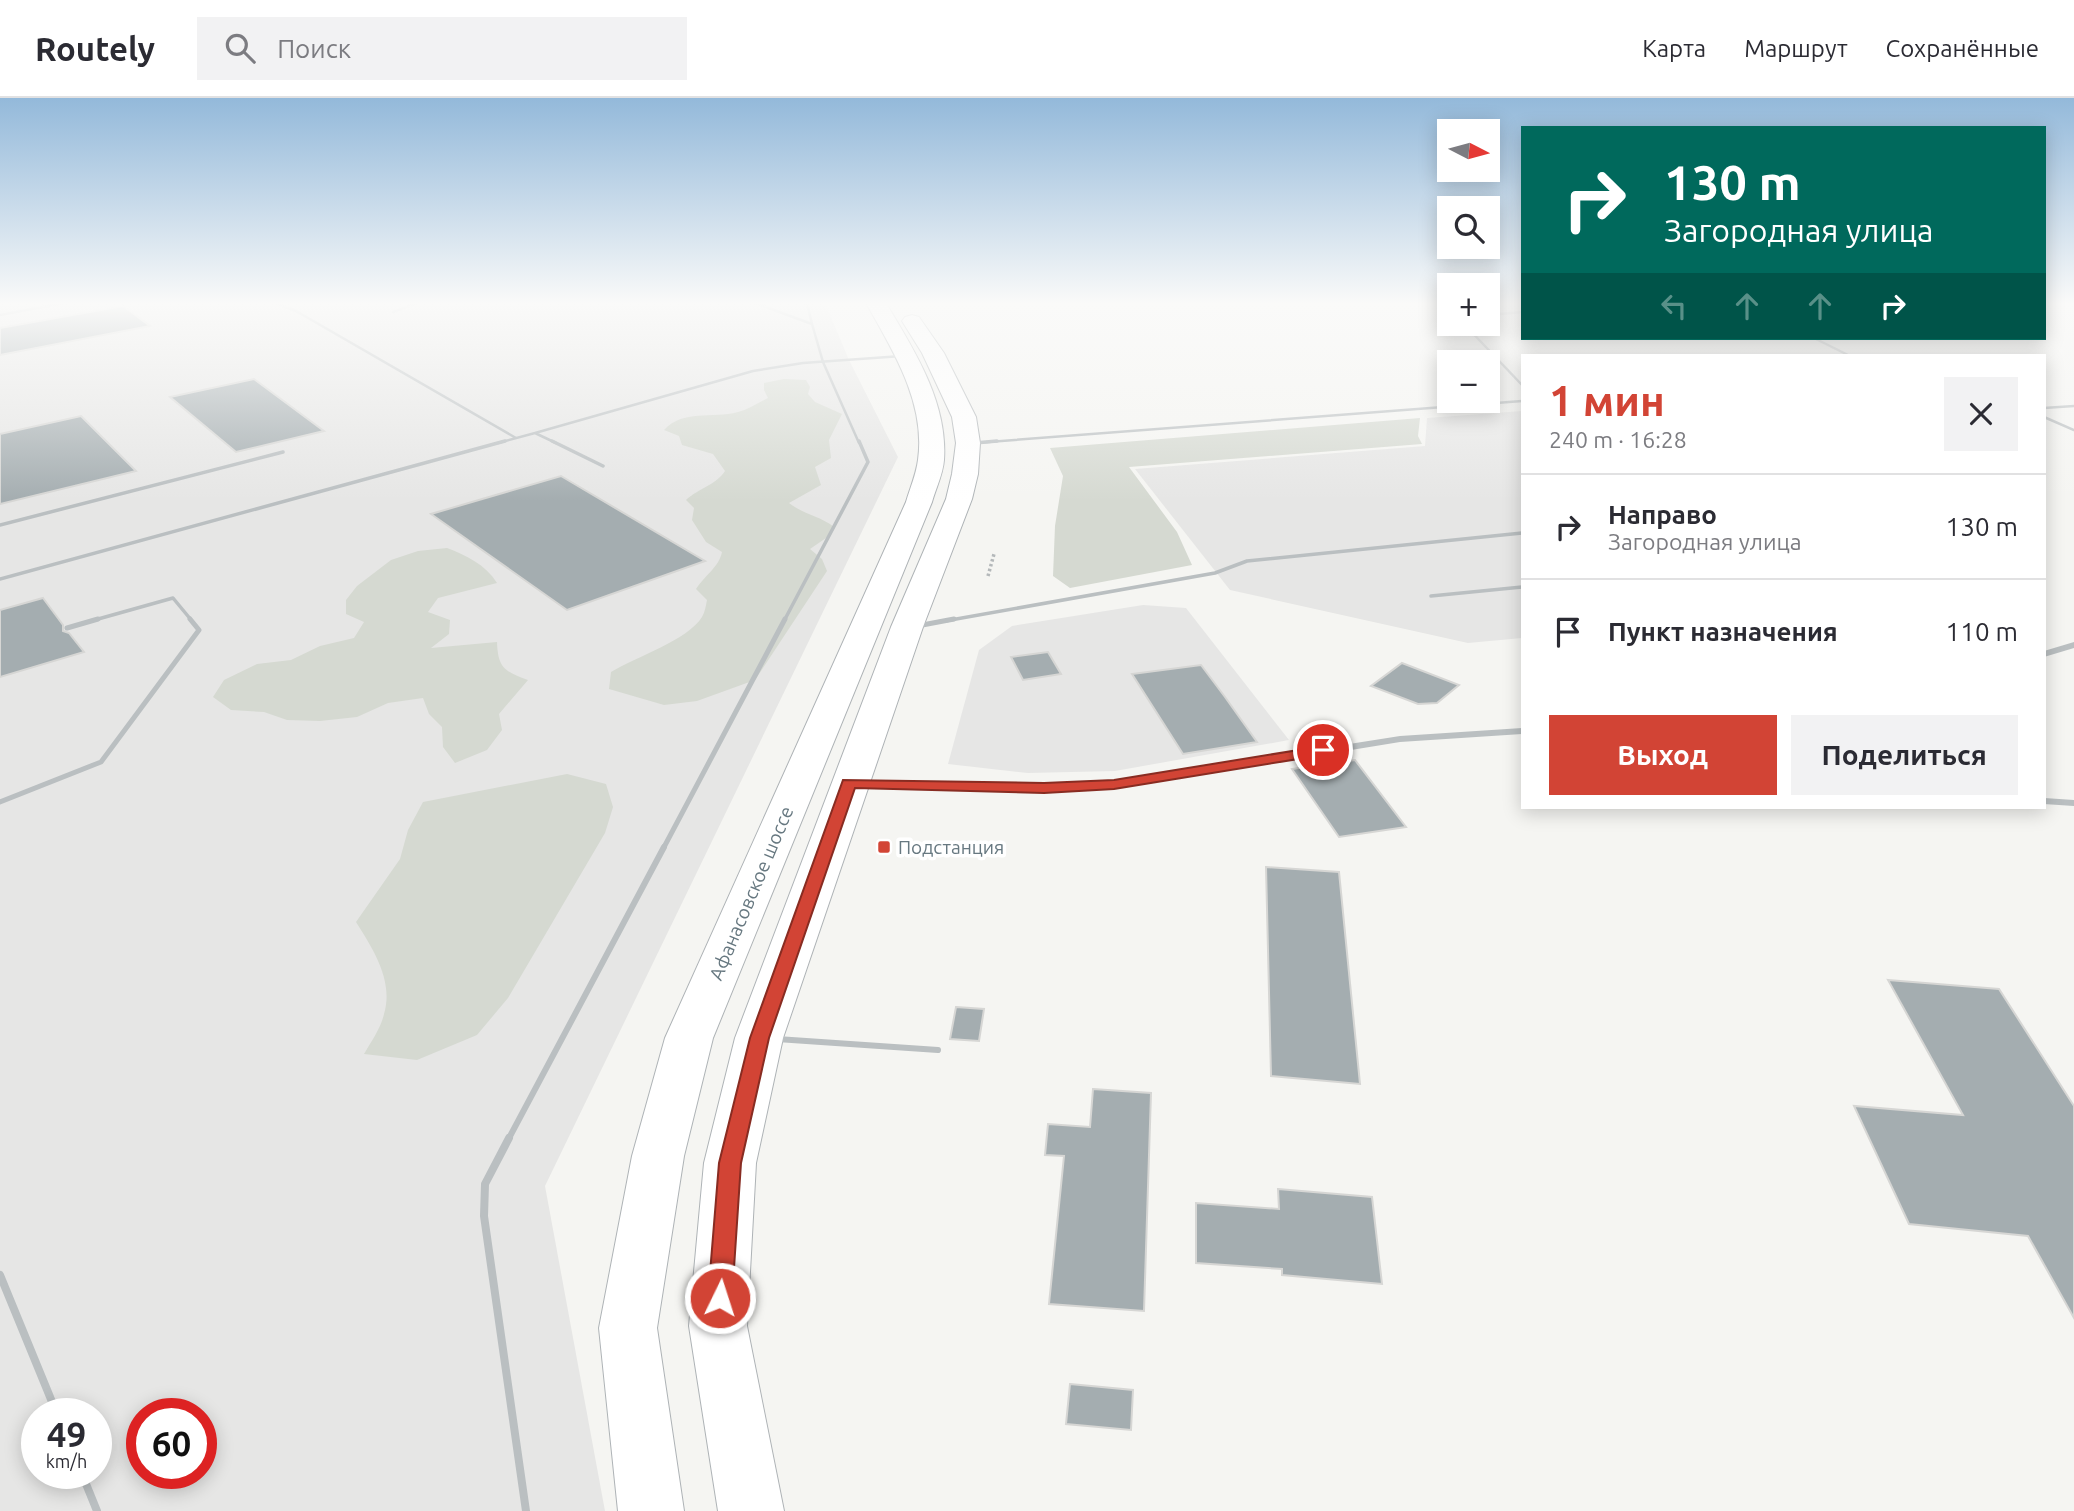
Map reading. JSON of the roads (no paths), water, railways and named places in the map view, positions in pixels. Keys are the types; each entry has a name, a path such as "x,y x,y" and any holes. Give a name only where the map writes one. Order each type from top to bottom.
{"main road":[{"name":"Афанасовское шоссе","path":"651,1511 628,1328 657,1156 689,1038 919,502 931,462 931,436 921,369"},
{"name":"Афанасовское шоссе","path":"751,1511 718,1326 730,1163 760,1038 849,784 907,627 959,499 968,443 964,417 930,369"}],"street":[{"path":"2046,653 2074,645"},
{"path":"849,784 1044,788 1114,785 1400,739 1521,731"},
{"path":"2046,800 2074,803"}],"lane":[{"path":"397,369 516,438"},
{"path":"0,579 753,371 769,369"},
{"path":"526,1511 484,1216 485,1184 868,462 826,369"},
{"path":"1507,369 1521,384"},
{"path":"968,443 1521,401"},
{"path":"2046,408 2074,405"},
{"path":"2046,418 2074,430"},
{"path":"535,433 603,466"},
{"path":"0,525 283,452"},
{"path":"907,627 1215,573 1247,561 1521,533"},
{"path":"1431,596 1521,587"},
{"path":"0,802 101,762 199,629 173,598 67,628"},
{"path":"760,1038 938,1050"},
{"path":"0,1275 50,1398"},
{"path":"88,1489 97,1511"}],"place":[{"name":"Подстанция","path":"884,847"}]}
